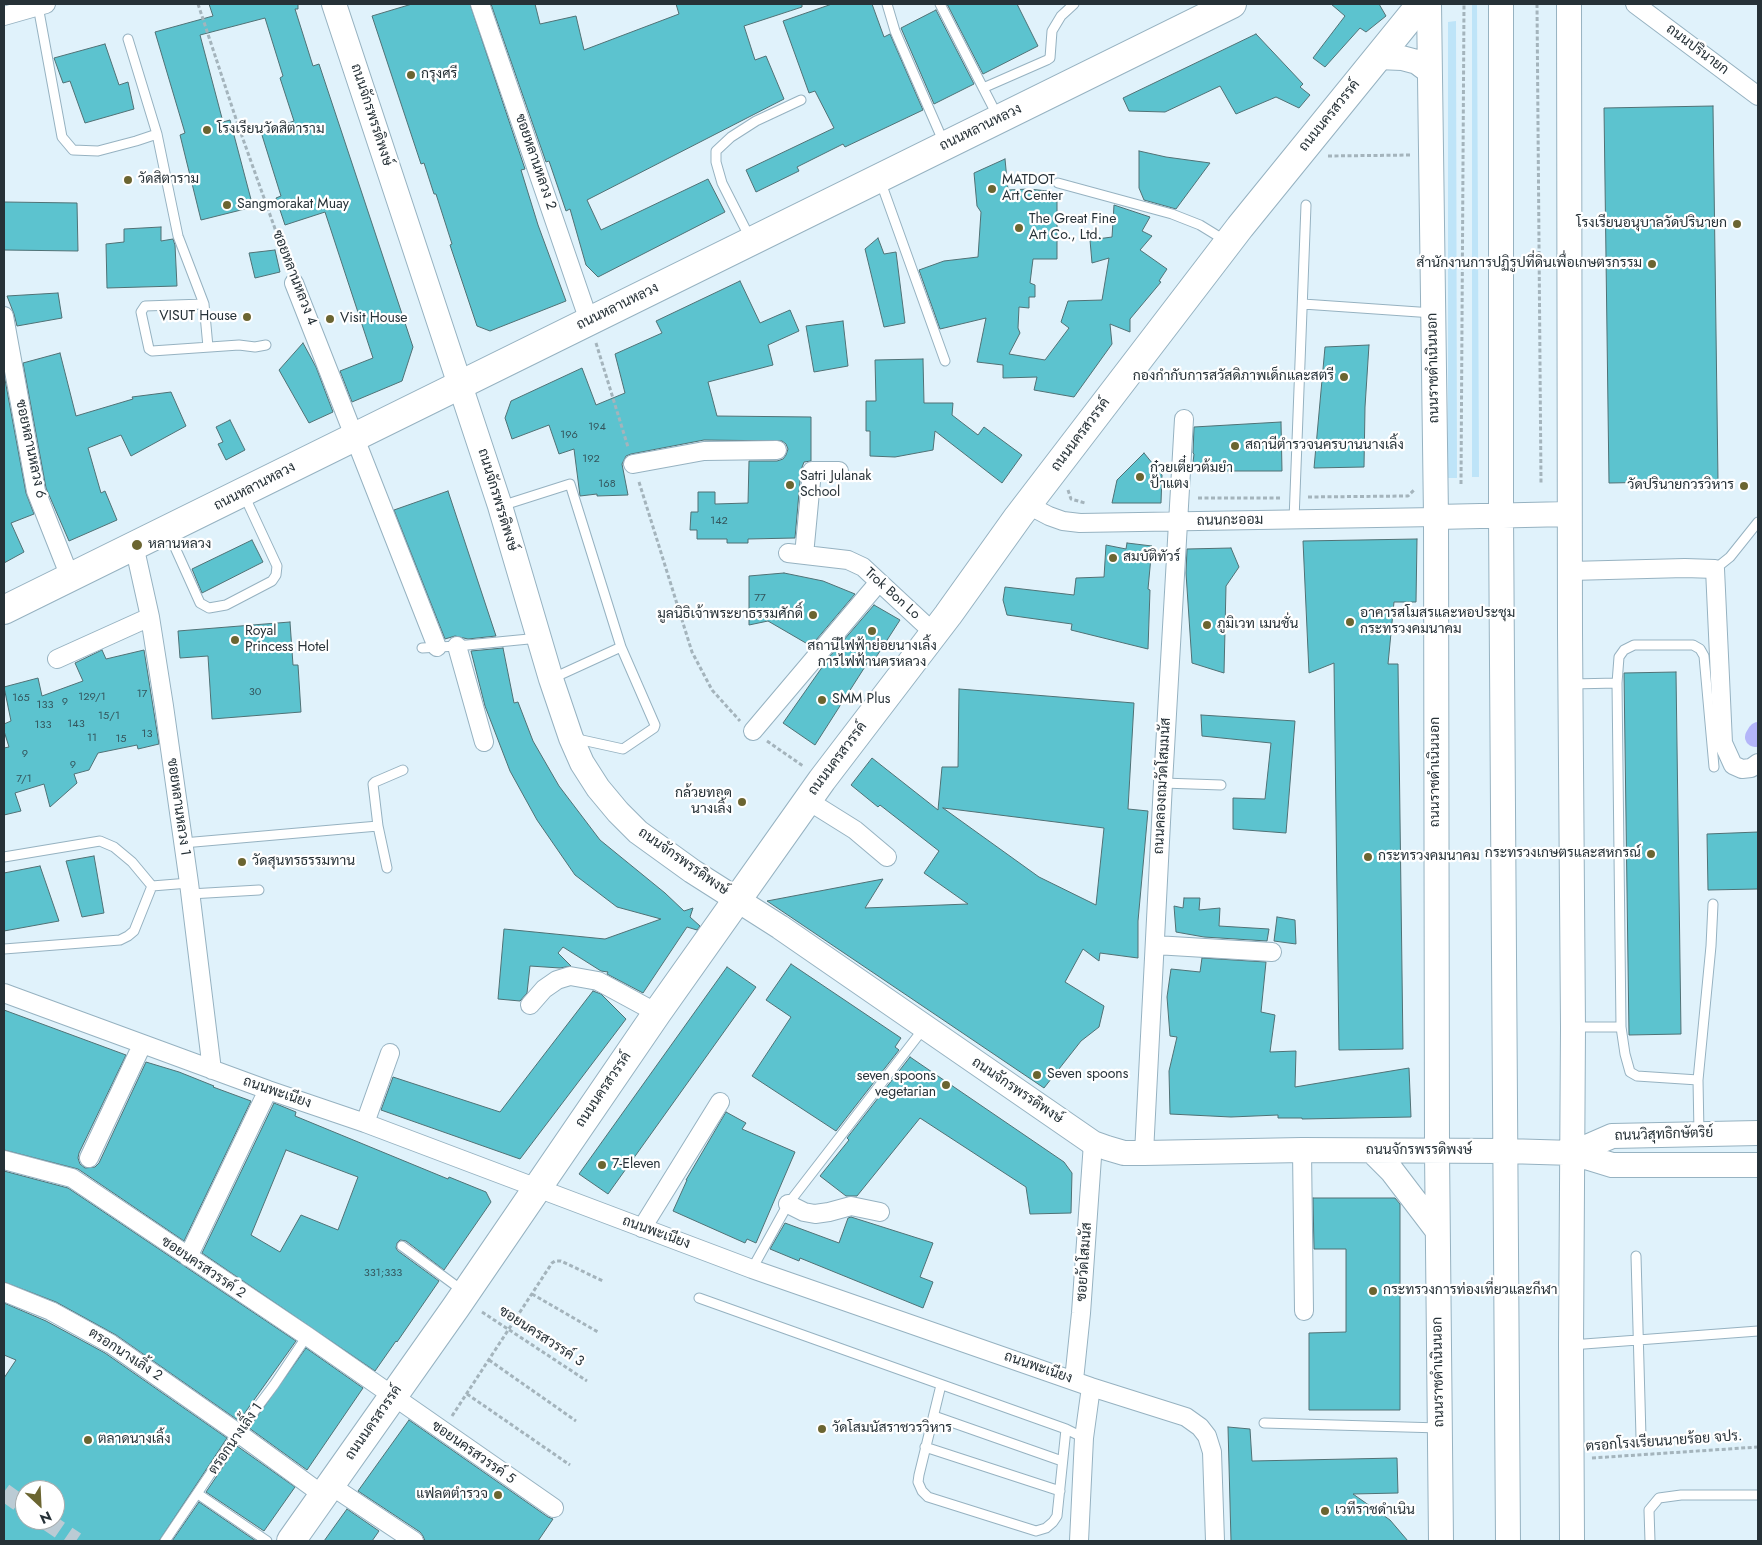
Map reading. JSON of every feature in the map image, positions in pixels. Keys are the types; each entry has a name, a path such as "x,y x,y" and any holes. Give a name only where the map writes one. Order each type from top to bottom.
{"main road":[{"name":"ถนนจักรพรรดิพงษ์","path":"334,4 500,506 551,679 571,738 582,763 598,788 638,832 1093,1143 1124,1153 1144,1154 1302,1150 1506,1151"},
{"name":"ถนนหลานหลวง","path":"6,602 70,577 167,530 1232,4"},
{"name":"ถนนนครสวรรค์","path":"291,1541 393,1397 474,1302 536,1188 815,790 934,633 1028,504 1228,243 1421,4"},
{"name":"ถนนราชดำเนินนอก","path":"1429,4 1436,517 1437,1230 1441,1541"},
{"path":"1501,4 1508,1541"},
{"path":"1569,4 1569,514 1573,1028 1572,1541"},
{"path":"1378,57 1402,58 1417,62 1429,71"},
{"path":"1436,517 1569,514"},
{"name":"ถนนวิสุทธิกษัตริย์","path":"1572,1153 1612,1136 1758,1133"},
{"path":"1372,1151 1392,1171 1437,1230"},
{"name":"ถนนวิสุทธิกษัตริย์","path":"1506,1151 1572,1153 1612,1165 1758,1165"}],"street":[{"name":"ซอยหลานหลวง 2","path":"480,4 589,321"},
{"name":"ถนนปรินายก","path":"1635,4 1758,96"},
{"path":"4,16 42,5"},
{"name":"ซอยหลานหลวง 4","path":"294,283 356,436 430,647"},
{"name":"ซอยหลานหลวง 6","path":"4,316 36,491 70,577"},
{"name":"ถนนคลองถมวัดโสมมนัส","path":"1144,1154 1184,419"},
{"path":"633,464 704,450 777,450"},
{"name":"Trok Bon Lo","path":"839,471 812,471 796,554 848,560 863,567 934,633"},
{"name":"ถนนกะออม","path":"1028,504 1049,516 1063,521 1080,523 1436,517"},
{"name":"ซอยหลานหลวง 1","path":"134,545 150,617 183,843 212,1070"},
{"path":"1570,571 1715,569 1723,744 1733,765 1742,769 1751,768 1758,764"},
{"path":"753,732 879,582"},
{"path":"57,659 150,617"},
{"path":"458,646 484,742"},
{"path":"815,790 855,830 887,857"},
{"path":"1155,945 1272,952"},
{"path":"530,1005 544,989 557,980 570,976 598,981 657,1013"},
{"name":"ถนนพะเนียง","path":"4,993 142,1045 365,1123 752,1269 1091,1387 1186,1417 1207,1436 1212,1452 1215,1541"},
{"path":"89,1158 142,1045"},
{"path":"365,1123 390,1053"},
{"path":"188,1257 268,1090"},
{"path":"642,1228 720,1102"},
{"name":"ซอยวัดโสมนัส","path":"1074,1380 1081,1314 1093,1143"},
{"path":"1302,1150 1304,1311"},
{"name":"ซอยนครสวรรค์ 2","path":"4,1160 72,1178 307,1336 393,1397"},
{"path":"788,1204 804,1212 815,1214 851,1206 880,1212"},
{"name":"ตรอกนางเลิ้ง 2","path":"4,1292 51,1311 111,1344 238,1433 327,1490 414,1541"},
{"path":"1079,1541 1084,1438 1091,1387"},
{"name":"ซอยนครสวรรค์ 5","path":"393,1397 554,1508"}],"lane":[{"path":"887,4 895,31 945,145"},
{"path":"940,4 1000,118"},
{"path":"983,88 1050,58 1052,31 1061,16 1074,4"},
{"path":"42,5 62,137 73,150 98,150 157,134"},
{"path":"128,38 157,134 178,236 204,304 208,347"},
{"path":"752,241 722,183 716,162 716,152 731,137 756,121 801,100"},
{"path":"879,178 944,361"},
{"path":"1058,183 1172,214 1200,225 1228,243"},
{"path":"1294,520 1306,205"},
{"path":"204,304 145,306 141,312 147,343 152,351 266,345"},
{"path":"1303,304 1433,313"},
{"path":"500,506 570,484 621,647 649,710 654,727 623,749 571,738"},
{"path":"167,530 200,603 209,608 226,605 272,580 276,575 277,566 243,492"},
{"path":"1715,569 1730,557 1758,522"},
{"path":"430,647 539,638"},
{"path":"1698,1080 1637,1076 1630,1072 1625,1054 1621,1027 1617,683 1620,658 1624,650 1634,645 1693,646 1700,649 1704,656 1714,767"},
{"path":"551,679 621,647"},
{"path":"1571,684 1617,683"},
{"path":"387,868 378,826 373,784 403,770"},
{"path":"1163,783 1221,784"},
{"path":"183,843 378,826"},
{"path":"4,857 100,841 114,847 132,862 152,886 259,890"},
{"path":"4,949 120,940 134,931 152,886"},
{"path":"1699,1133 1698,1080 1711,946 1713,904"},
{"path":"1573,1028 1621,1027"},
{"path":"752,1269 788,1204 924,1028"},
{"path":"402,1246 474,1302"},
{"path":"1636,1256 1641,1436"},
{"path":"699,1298 1066,1429 1084,1438"},
{"path":"1571,1345 1758,1331"},
{"name":"ตรอกนางเลิ้ง 1","path":"165,1541 307,1336"},
{"path":"942,1385 925,1447 918,1482 922,1491 928,1497 1036,1531 1046,1528 1057,1516 1066,1429"},
{"path":"934,1416 1062,1461"},
{"path":"1264,1423 1440,1428"},
{"path":"925,1447 1060,1492"},
{"path":"198,1494 267,1541"},
{"path":"1650,1541 1649,1510 1659,1498 1681,1495 1758,1495"}],"path":[{"name":"ซอยหลานหลวง 4","path":"198,4 238,125 294,283"},
{"path":"1461,484 1464,4"},
{"path":"1537,4 1541,484"},
{"path":"1325,156 1420,155"},
{"path":"589,321 692,652 712,690 737,719 815,790"},
{"path":"1180,498 1408,496 1420,484"},
{"path":"441,1430 467,1394 549,1266 555,1261 561,1261 602,1281"},
{"path":"532,1294 598,1332"},
{"name":"ซอยนครสวรรค์ 3","path":"474,1302 509,1330 587,1381"},
{"path":"489,1360 576,1420"},
{"path":"467,1394 570,1465"},
{"name":"ตรอกโรงเรียนนายร้อย จปร.","path":"1572,1459 1758,1447"}],"shaded area":[{"path":"1472,4 1477,4 1479,477 1472,477"},
{"path":"1456,21 1457,478 1448,478 1448,22"}],"building":[{"path":"209,4 298,4 298,9 295,9 313,66 319,64 413,347 402,381 352,402 340,371 373,358 325,212 285,225 276,198 281,196 261,132 294,121 280,78 283,76 265,18 200,35 223,122 230,120 253,207 201,220 180,135 185,133 155,32 213,16"},
{"path":"412,4 470,4 525,169 521,170 538,225 566,301 490,331 477,326 450,245 452,244 436,194 434,194 424,163 421,164 372,16"},
{"path":"491,4 535,4 540,24 576,16 584,50 679,14 676,4 802,4 802,7 744,26 755,60 766,56 784,99 587,200 601,230 708,179 725,212 598,277 586,265 570,209 566,211 549,161 546,162"},
{"path":"832,4 872,4 884,37 890,34 923,110 845,147 843,144 797,167 799,171 756,192 746,170 834,128 815,91 809,93 783,21"},
{"path":"947,4 1017,4 1038,46 983,74"},
{"path":"1331,4 1379,4 1386,16 1366,32 1360,28 1325,67 1313,58 1345,16"},
{"path":"936,10 974,84 934,104 901,28"},
{"path":"1256,34 1303,84 1300,87 1310,95 1299,108 1276,97 1236,114 1220,86 1165,112 1129,111 1123,98"},
{"path":"105,44 119,85 128,82 134,109 85,123 70,81 63,83 54,58"},
{"path":"1713,106 1718,481 1609,483 1604,108"},
{"path":"1139,151 1210,163 1176,209 1144,200 1139,188"},
{"path":"1005,159 1008,190 1029,189 1057,192 1057,259 1033,259 1030,283 1035,285 1035,297 1029,297 1029,308 1019,307 1018,328 1020,333 1009,354 1045,360 1069,328 1061,322 1068,301 1102,300 1109,258 1092,263 1090,240 1112,237 1114,205 1150,217 1142,231 1152,236 1140,250 1167,269 1159,281 1161,282 1130,319 1130,332 1110,324 1112,344 1074,397 1034,390 1037,377 1003,378 1003,365 977,362 986,318 940,329 919,270 944,261 978,257 981,212 977,206 974,173"},
{"path":"4,202 77,203 78,251 4,250"},
{"path":"161,227 161,241 173,239 175,245 177,286 107,288 106,244 124,242 124,229"},
{"path":"878,238 884,254 896,252 905,323 884,327 865,249"},
{"path":"275,250 280,272 255,278 249,253"},
{"path":"740,281 760,323 790,310 799,331 768,345 773,365 708,382 717,416 811,417 811,461 804,462 801,470 795,538 748,539 748,543 727,543 727,539 697,539 697,530 690,530 691,512 698,512 698,492 715,492 715,504 748,503 749,461 777,461 783,459 788,449 782,441 704,440 631,454 626,456 622,464 628,495 597,496 597,494 580,496 574,449 559,454 549,425 512,439 505,418 511,401 582,368 596,405 625,393 615,354 662,333 656,321"},
{"path":"58,293 62,318 17,326 7,296"},
{"path":"843,321 848,366 814,372 806,326"},
{"path":"303,343 316,367 333,412 309,423 279,370"},
{"name":"กองกำกับการสวัสดิภาพเด็กและสตรี","path":"1369,345 1364,467 1314,468 1325,347"},
{"path":"60,353 76,416 133,399 132,397 171,392 186,426 131,456 121,435 88,448 101,493 105,491 117,520 69,541 46,488 23,363"},
{"path":"923,359 924,403 953,403 952,415 978,435 984,427 1022,455 1002,483 935,431 933,450 895,457 870,456 870,431 866,431 866,401 876,401 875,360"},
{"path":"4,374 26,493 34,514 11,523 24,552 4,563"},
{"path":"230,420 245,450 226,460 218,444 223,442 216,427"},
{"name":"สถานีตำรวจนครบานนางเลิ้ง","path":"1281,422 1282,471 1192,471 1194,427"},
{"name":"ก๋วยเตี๋ยวต้มยำ ป้าแตง","path":"1144,453 1162,475 1161,503 1112,503 1117,480"},
{"path":"448,491 496,636 468,639 455,636 445,639 394,510"},
{"name":"กระทรวงคมนาคม","path":"1417,539 1416,602 1394,602 1388,664 1398,664 1403,1049 1339,1050 1334,663 1309,673 1303,541"},
{"path":"252,540 263,562 202,593 192,569"},
{"path":"1127,543 1152,546 1148,589 1150,590 1148,649 1071,630 1072,624 1007,615 1003,600 1005,587 1074,595 1076,578 1104,577 1106,545 1126,549"},
{"name":"ภูมิเวท เมนชั่น","path":"1231,548 1239,567 1226,586 1224,673 1192,663 1186,573 1187,549"},
{"name":"มูลนิธิเจ้าพระยาธรรมศักดิ์","path":"784,573 823,581 855,594 811,646 768,621 749,625 749,576"},
{"path":"874,605 900,620 871,665 868,662 815,745 783,723 830,656"},
{"path":"290,622 293,665 298,665 301,712 212,719 208,656 180,658 178,631"},
{"path":"503,648 514,703 518,702 533,741 559,786 600,840 684,911 693,908 690,917 700,926 697,930 687,927 643,993 607,974 608,972 601,971 563,947 558,953 571,966 560,968 530,966 527,993 520,1001 498,999 504,929 605,939 661,919 617,907 575,875 537,820 510,771 485,706 471,651"},
{"path":"102,650 106,659 144,650 159,744 138,749 137,745 98,753 89,770 74,774 77,783 50,807 44,784 15,793 21,811 4,815 4,748 9,747 4,724 11,721 4,687 38,678 42,696 83,681 75,663"},
{"name":"กระทรวงเกษตรและสหกรณ์","path":"1676,672 1681,1034 1629,1035 1624,673"},
{"path":"959,689 1134,703 1128,809 1148,811 1138,921 1138,958 1100,953 1099,961 1083,949 1065,982 1104,1006 1099,1027 1081,1041 1044,1088 767,901 883,879 865,908 968,904 924,873 939,851 851,785 872,758 938,810 942,767 958,767","holes":["943,808 1104,828 1096,905 1039,877"]},
{"path":"1201,715 1295,721 1286,833 1233,829 1233,798 1265,799 1271,743 1202,736"},
{"path":"1758,832 1758,889 1708,890 1707,834"},
{"path":"94,856 104,913 82,917 66,861"},
{"path":"40,866 59,921 4,931 4,873"},
{"path":"1184,898 1200,898 1199,910 1220,908 1219,926 1269,929 1267,941 1204,937 1176,932 1174,906 1183,908"},
{"path":"1277,917 1295,920 1296,944 1274,941"},
{"path":"1202,958 1266,962 1261,1012 1275,1015 1270,1052 1296,1051 1295,1087 1409,1068 1411,1117 1302,1119 1278,1118 1278,1115 1231,1117 1170,1114 1169,1071 1177,1037 1170,1036 1167,997 1171,969 1200,972"},
{"path":"791,964 901,1038 895,1047 899,1050 836,1131 752,1076 791,1017 766,1000"},
{"path":"727,967 756,987 608,1194 579,1174"},
{"path":"593,991 601,994 626,1019 520,1159 381,1110 393,1077 500,1112"},
{"path":"4,1010 126,1055 79,1153 80,1164 85,1168 95,1167 99,1163 146,1062 179,1072 251,1101 184,1241 78,1169 4,1150"},
{"path":"910,1057 1064,1162 1072,1173 1071,1213 1030,1214 1026,1187 920,1118 857,1196 846,1196 820,1176"},
{"path":"274,1103 296,1112 295,1116 448,1179 449,1177 486,1192 491,1202 444,1270 406,1241 400,1240 397,1243 396,1248 398,1251 439,1281 375,1371 202,1253","holes":["286,1150 358,1177 338,1230 301,1215 280,1252 251,1235"]},
{"path":"726,1112 746,1123 742,1129 795,1152 756,1243 747,1239 745,1243 673,1211 686,1180"},
{"path":"4,1171 68,1188 296,1341 239,1421 116,1335 56,1302 4,1282"},
{"name":"กระทรวงการท่องเที่ยวและกีฬา","path":"1313,1198 1395,1198 1400,1204 1400,1410 1309,1410 1309,1333 1346,1332 1346,1249 1314,1249"},
{"path":"851,1217 933,1243 920,1277 933,1282 923,1308 800,1258 799,1261 770,1249 785,1223 839,1243 848,1218"},
{"path":"4,1303 46,1321 105,1353 227,1438 159,1541 4,1541 4,1378 16,1360 4,1355"},
{"path":"306,1348 363,1388 307,1470 249,1428"},
{"path":"409,1420 553,1519 538,1541 425,1541 420,1532 358,1491"},
{"path":"1228,1427 1250,1429 1252,1461 1397,1458 1398,1493 1353,1494 1390,1520 1408,1541 1231,1541"},
{"path":"237,1446 295,1487 264,1531 206,1492"},
{"path":"199,1502 256,1541 172,1541"},
{"path":"347,1509 379,1531 372,1541 324,1541"}],"waterway":[{"path":"1755,737 1758,732"}],"tunnel":[{"path":"4,1492 15,1500"},
{"path":"60,1530 76,1541"}],"place":[{"name":"กรุงศรี","path":"411,75"},
{"name":"โรงเรียนวัดสิตาราม","path":"207,130"},
{"name":"วัดสิตาราม","path":"128,180"},
{"name":"MATDOT Art Center","path":"992,189"},
{"name":"Sangmorakat Muay","path":"227,205"},
{"name":"โรงเรียนอนุบาลวัดปรินายก","path":"1737,224"},
{"name":"The Great Fine Art Co., Ltd.","path":"1019,228"},
{"name":"สำนักงานการปฏิรูปที่ดินเพื่อเกษตรกรรม","path":"1652,264"},
{"name":"VISUT House","path":"247,317"},
{"name":"Visit House","path":"330,319"},
{"name":"กองกำกับการสวัสดิภาพเด็กและสตรี","path":"1344,377"},
{"name":"สถานีตำรวจนครบานนางเลิ้ง","path":"1235,446"},
{"name":"ก๋วยเตี๋ยวต้มยำ ป้าแตง","path":"1140,477"},
{"name":"Satri Julanak School","path":"790,485"},
{"name":"วัดปรินายกวรวิหาร","path":"1744,486"},
{"name":"หลานหลวง","path":"137,545"},
{"name":"สมบัติทัวร์","path":"1113,558"},
{"name":"มูลนิธิเจ้าพระยาธรรมศักดิ์","path":"813,615"},
{"name":"อาคารสโมสรและหอประชุม กระทรวงคมนาคม","path":"1350,622"},
{"name":"ภูมิเวท เมนชั่น","path":"1207,625"},
{"name":"สถานีไฟฟ้าย่อยนางเลิ้ง การไฟฟ้านครหลวง","path":"872,631"},
{"name":"Royal Princess Hotel","path":"235,640"},
{"name":"SMM Plus","path":"822,700"},
{"name":"กล้วยทอด นางเลิ้ง","path":"742,802"},
{"name":"กระทรวงเกษตรและสหกรณ์","path":"1651,854"},
{"name":"กระทรวงคมนาคม","path":"1368,857"},
{"name":"วัดสุนทรธรรมทาน","path":"242,862"},
{"name":"Seven spoons","path":"1037,1075"},
{"name":"seven spoons vegetarian","path":"946,1085"},
{"name":"7-Eleven","path":"602,1165"},
{"name":"กระทรวงการท่องเที่ยวและกีฬา","path":"1373,1291"},
{"name":"วัดโสมนัสราชวรวิหาร","path":"822,1429"},
{"name":"ตลาดนางเลิ้ง","path":"88,1440"},
{"name":"แฟลตตำรวจ","path":"498,1495"},
{"name":"เวทีราชดำเนิน","path":"1325,1511"}]}
